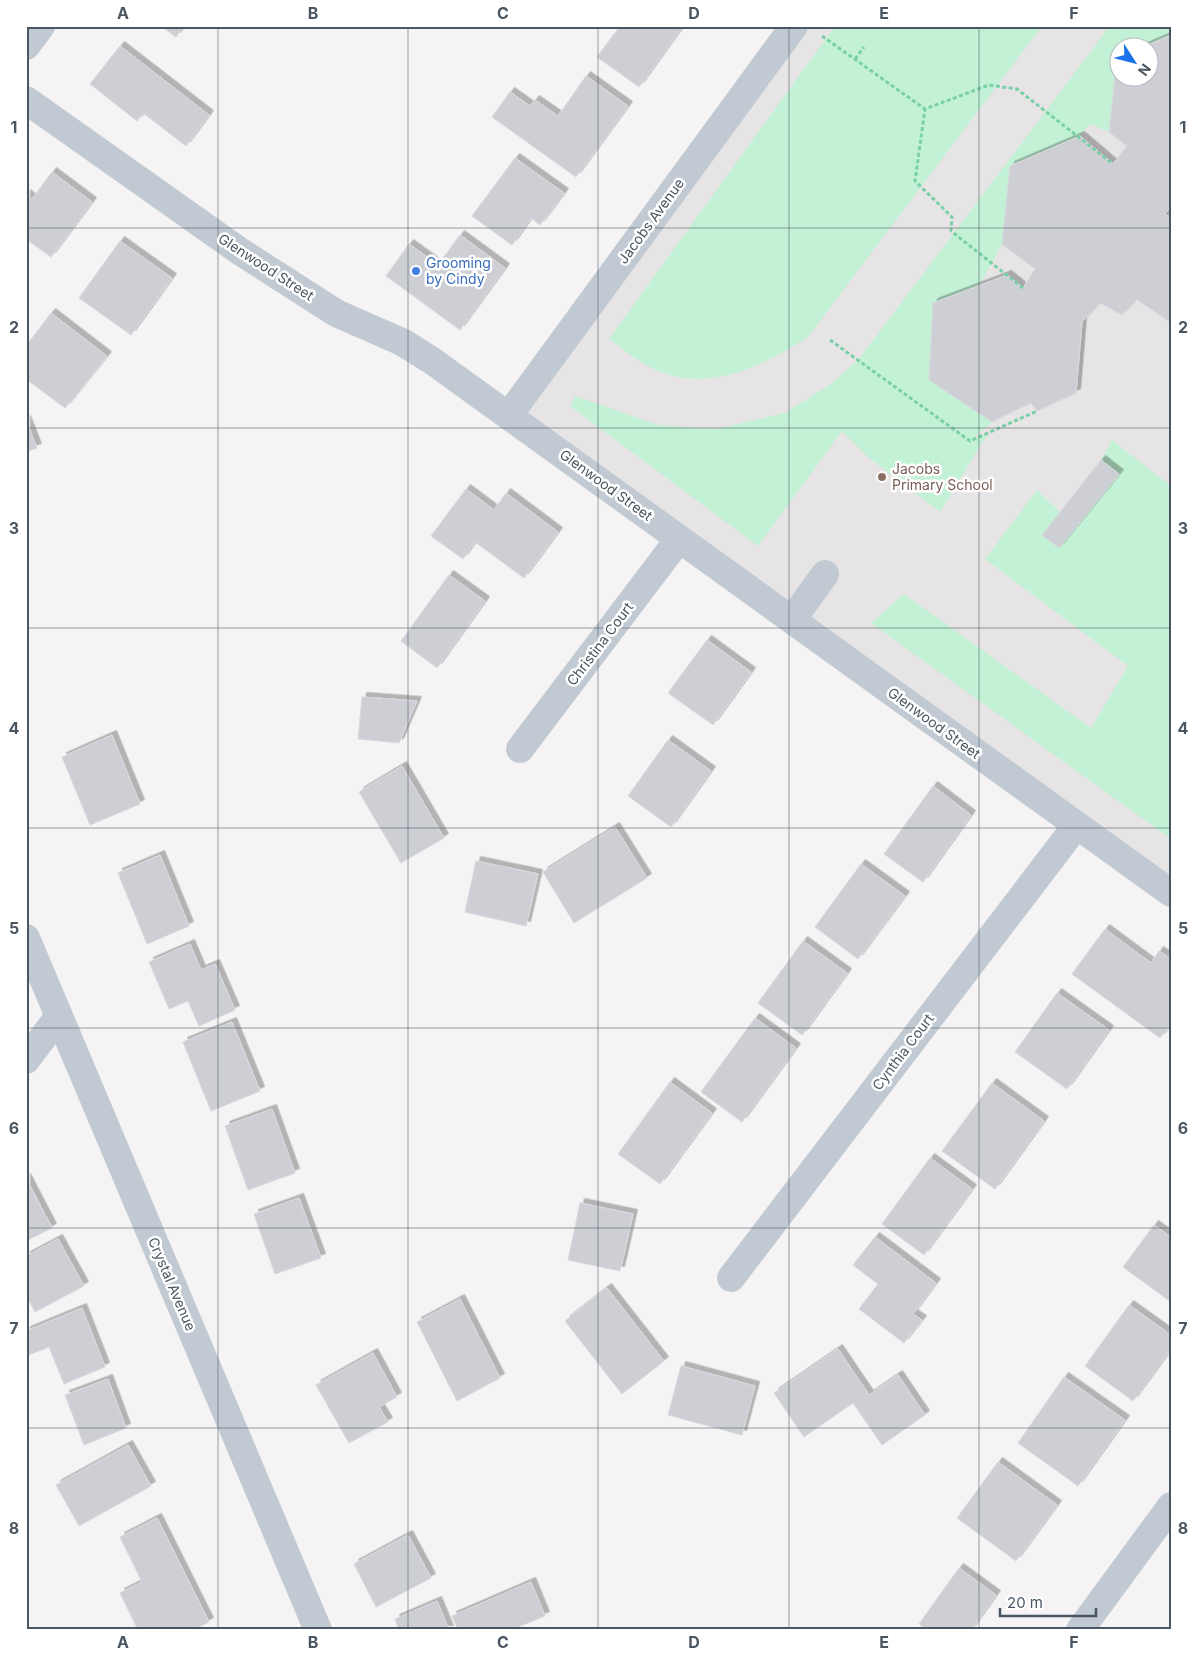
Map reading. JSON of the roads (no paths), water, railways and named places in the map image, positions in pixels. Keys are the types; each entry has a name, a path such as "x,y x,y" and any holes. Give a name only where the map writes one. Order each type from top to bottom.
{"street":[{"path":"26,46 41,26"},
{"name":"Jacobs Avenue","path":"509,415 805,29"},
{"name":"Glenwood Street","path":"26,100 238,250 336,313 402,342 509,415 1171,893"},
{"name":"Christina Court","path":"520,748 679,539"},
{"path":"792,620 825,574"},
{"name":"Cynthia Court","path":"731,1278 1076,826"},
{"name":"Crystal Avenue","path":"26,938 318,1630"},
{"path":"26,1060 60,1016"},
{"path":"1080,1630 1171,1506"}],"place":[{"name":"Grooming by Cindy","path":"416,271"},
{"name":"Jacobs Primary School","path":"882,477"}]}
